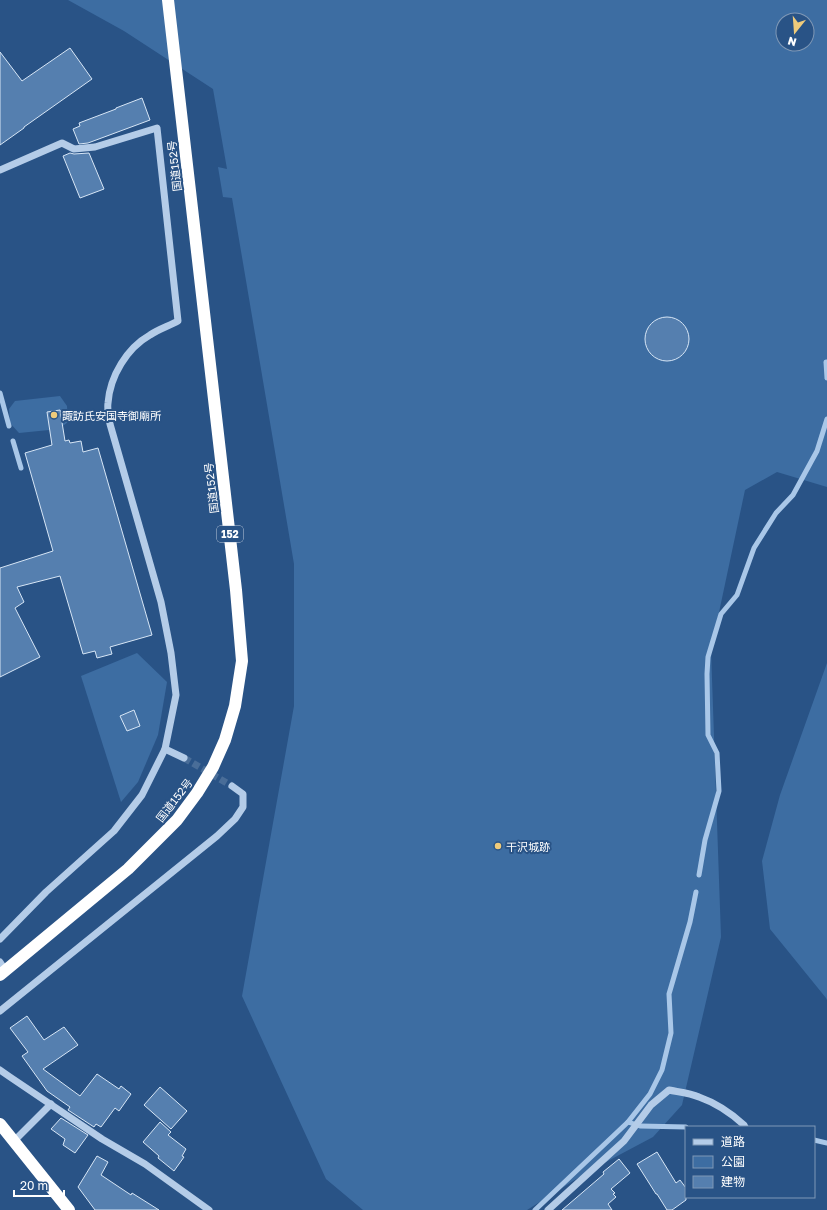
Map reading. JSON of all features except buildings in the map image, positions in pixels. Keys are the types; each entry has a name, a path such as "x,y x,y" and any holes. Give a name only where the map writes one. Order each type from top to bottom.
{"highway":[{"name":"国道152号","path":"2,969 128,869 178,820 213,767 225,740 235,706 242,661 236,590 168,0"},
{"path":"0,1124 69,1210"}],"street":[{"path":"0,170 62,143 74,149 95,147 157,128 178,321 150,335 136,345 122,361 113,382 108,403 110,424 161,602 172,653 176,695 164,749 142,795 114,831 46,892 0,939"},
{"path":"164,749 184,758"},
{"path":"0,1011 235,820 243,807 243,794 232,786"},
{"path":"0,1070 102,1139 145,1164 209,1210"},
{"path":"548,1210 624,1141 651,1105 669,1090 688,1093 700,1097 731,1114 745,1126"},
{"path":"14,1141 51,1104"}],"green space":[{"path":"68,0 827,0 827,487 777,472 745,490 711,650 721,937 682,1105 653,1137 589,1171 527,1210 363,1210 326,1179 242,996 294,706 294,564 232,198 223,197 218,167 227,169 213,89 124,31"},
{"path":"60,396 67,406 68,422 59,429 19,433 10,423 9,409 15,401"},
{"path":"137,653 167,682 158,735 138,782 121,802 81,676"},
{"path":"827,663 827,1000 770,929 762,861 780,795"}],"waterway":[{"path":"826,362 827,378"},
{"path":"0,393 9,426"},
{"path":"699,875 705,840 719,791 717,753 708,735 708,657 721,614 737,595 754,548 776,513 793,495 817,451 827,419"},
{"path":"13,441 21,468"},
{"path":"628,1122 650,1094 662,1070 671,1033 669,994 690,922 696,892"},
{"path":"535,1210 628,1122 640,1126 685,1127"},
{"path":"815,1140 827,1143"}],"tunnel":[{"path":"184,758 232,786"}],"place":[{"name":"諏訪氏安国寺御廟所","path":"54,415"},
{"name":"干沢城跡","path":"498,846"}]}
